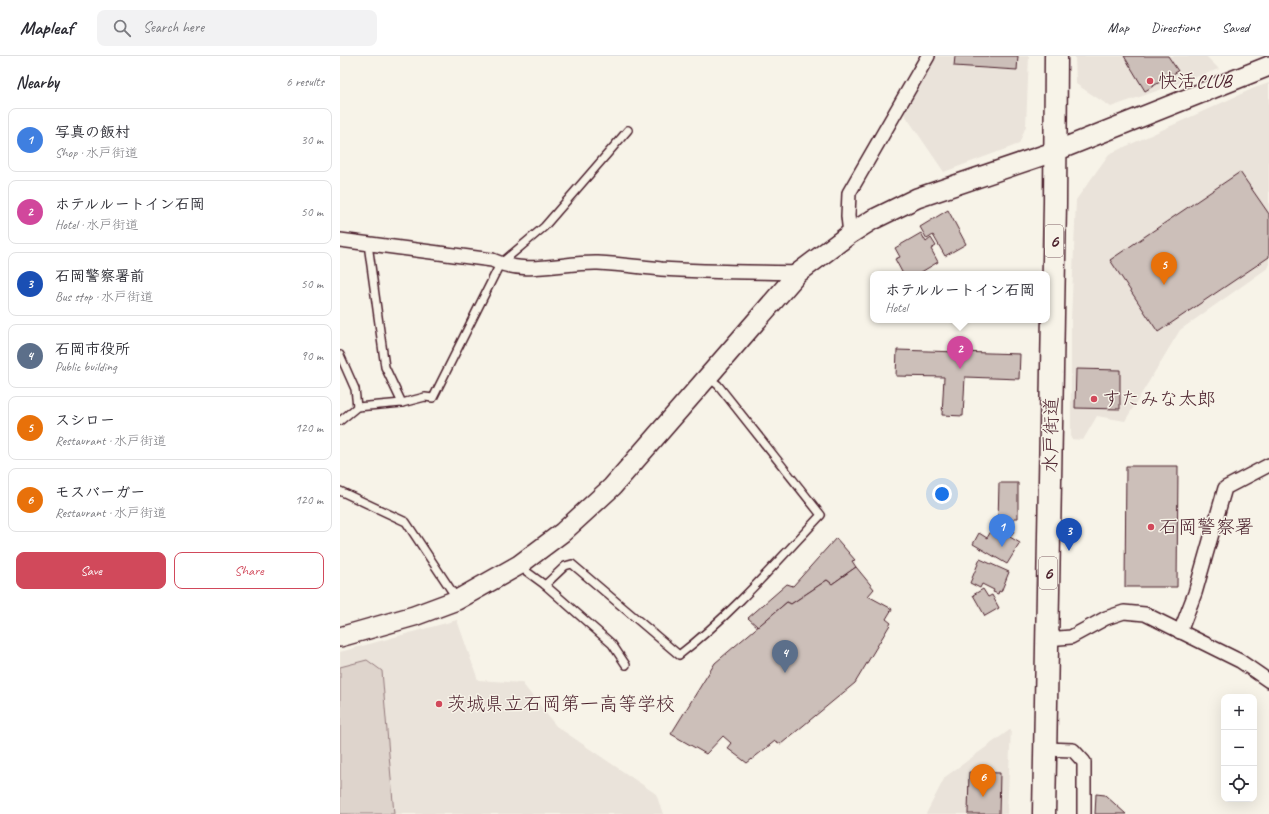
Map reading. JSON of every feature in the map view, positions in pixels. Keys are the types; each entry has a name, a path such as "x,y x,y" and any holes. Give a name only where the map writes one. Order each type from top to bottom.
{"highway":[{"name":"水戸街道","path":"1044,814 1056,152 1056,56"}],"street":[{"path":"850,234 848,216 849,192 927,56"},
{"path":"340,636 414,616 457,600 519,565 563,532 612,487 798,273 850,234 896,207 917,198 1056,152 1269,66"},
{"path":"340,240 492,260 500,264 524,268 546,268 596,263 676,270 798,273"},
{"path":"1180,632 1195,593 1225,488 1269,465"},
{"path":"1047,639 1071,637 1106,618 1124,612 1145,614 1240,661 1269,682"},
{"path":"1045,749 1073,750 1084,762 1084,814"}],"lane":[{"path":"340,421 357,407 402,403 425,398 433,398 500,264 544,227 628,130"},
{"path":"368,244 385,367 402,403"},
{"path":"340,355 355,389 357,407"},
{"path":"545,585 565,566 572,564 679,656 699,640 770,570 821,515 718,385 707,376"},
{"path":"340,490 406,522 457,600"},
{"path":"519,565 545,585 612,644 626,666"}],"shaded area":[{"path":"936,56 1029,56 1026,126 1019,144 944,172 903,112"},
{"path":"1075,56 1206,56 1219,69 1111,107 1076,84"},
{"path":"1269,83 1269,267 1180,330 1125,421 1097,416 1083,440 1071,439 1071,321 1076,200 1109,154 1252,89"},
{"name":"茨城県立石岡第一高等学校","path":"457,620 478,680 522,683 556,726 656,794 663,814 340,814 340,652"},
{"path":"367,660 382,671 394,814 340,814 340,667"},
{"path":"1011,729 1007,814 926,814 945,777"}],"building":[{"path":"955,56 1018,56 1017,70 954,66"},
{"name":"快活CLUB","path":"1124,56 1168,56 1178,71 1145,91"},
{"path":"1240,172 1269,214 1269,257 1158,332 1110,260"},
{"path":"948,210 966,244 945,256 933,235 927,239 920,227"},
{"path":"921,233 926,242 931,238 936,246 931,249 938,262 923,271 901,271 895,259 900,257 895,248"},
{"path":"897,350 1020,354 1019,379 965,377 963,416 942,415 944,377 896,376"},
{"path":"1076,369 1120,370 1120,409 1075,408"},
{"name":"石岡警察署","path":"1126,466 1178,466 1177,587 1125,587"},
{"path":"999,483 1018,483 1018,518 1014,518 1014,521 998,521"},
{"path":"997,521 1014,531 1010,537 1020,543 1007,564 973,544 979,533 987,538"},
{"path":"836,538 855,560 852,561 856,567 832,584 827,580 791,604 787,602 758,627 748,618 787,584 793,586"},
{"path":"980,559 1009,572 1001,592 999,591 998,594 993,592 994,590 982,584 980,588 970,583"},
{"path":"856,567 874,589 868,596 892,609 886,619 891,623 855,683 781,744 775,741 747,763 727,748 731,743 723,736 706,754 671,734 715,663 787,602 791,604 827,580 832,584"},
{"path":"983,589 988,597 992,595 999,608 985,616 973,595"},
{"path":"969,772 1000,773 999,814 968,814"},
{"path":"1096,794 1105,795 1126,814 1095,814"}],"place":[{"name":"快活CLUB","path":"1150,81"},
{"name":"スシロー","path":"1164,285"},
{"name":"ホテルルートイン石岡","path":"960,369"},
{"name":"すたみな太郎","path":"1094,399"},
{"name":"石岡警察署","path":"1151,527"},
{"name":"写真の飯村","path":"1002,547"},
{"name":"石岡警察署前","path":"1069,551"},
{"name":"石岡市役所","path":"785,673"},
{"name":"茨城県立石岡第一高等学校","path":"439,704"},
{"name":"モスバーガー","path":"983,797"}]}
